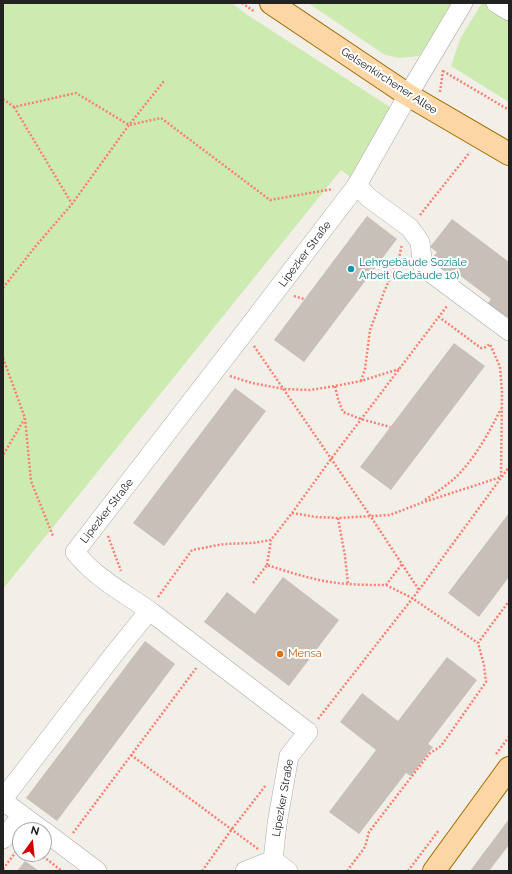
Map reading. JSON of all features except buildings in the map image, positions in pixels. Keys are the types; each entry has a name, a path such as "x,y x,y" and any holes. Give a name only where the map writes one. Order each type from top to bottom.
{"main road":[{"name":"Gelsenkirchener Allee","path":"271,3 408,95 509,154"},
{"path":"434,871 509,768"}],"street":[{"path":"463,3 408,95 357,185 369,198 410,228 420,242 423,266 509,331"},
{"path":"496,3 509,11"},
{"name":"Lipezker Straße","path":"280,866 277,824 289,756 308,732 149,611 99,577 81,560 75,552 233,349 357,185"},
{"path":"31,822 3,800 114,654 149,611"},
{"path":"3,839 22,815"},
{"path":"52,838 97,871"},
{"path":"245,871 280,866"}],"path":[{"path":"443,71 509,110"},
{"path":"3,288 35,247 72,204 129,125 164,81"},
{"path":"14,107 76,93 129,125 161,118 270,200 357,185"},
{"path":"3,99 14,107 72,204"},
{"path":"253,583 267,565 270,540 458,293"},
{"path":"294,296 304,299"},
{"path":"439,317 481,348 490,344 500,367 502,392 501,477"},
{"path":"254,345 419,590"},
{"path":"3,358 25,418 31,481 53,536"},
{"path":"224,372 252,383 284,389 310,390 361,381 399,369"},
{"path":"336,386 338,399 343,412 390,427"},
{"path":"421,502 440,490 459,474 477,451 501,408"},
{"path":"3,455 25,418"},
{"path":"308,732 419,590 509,467"},
{"path":"292,513 316,517 338,518 390,515 421,502 501,477"},
{"path":"338,518 345,556 348,584"},
{"path":"108,535 131,598"},
{"path":"149,611 192,550 224,544 253,543 270,540"},
{"path":"386,585 402,564"},
{"path":"267,565 290,573 320,580 348,584 386,585 412,598 478,643 484,665 486,682 441,746 429,754 369,832 365,847 347,871"},
{"path":"478,643 509,601"},
{"path":"63,846 206,655"},
{"path":"131,755 280,866"},
{"path":"202,871 232,829 270,781"},
{"path":"3,869 12,857"},
{"path":"50,862 62,871"}],"green space":[{"path":"3,3 232,3 246,14 393,109 350,177 341,170 3,589"},
{"path":"308,3 455,3 419,56 400,58 385,55"},
{"path":"482,3 509,3 509,102 451,66 461,37"}],"place":[{"name":"Lehrgebäude Soziale Arbeit (Gebäude 10)","path":"351,269"},
{"name":"Mensa","path":"280,654"}]}
